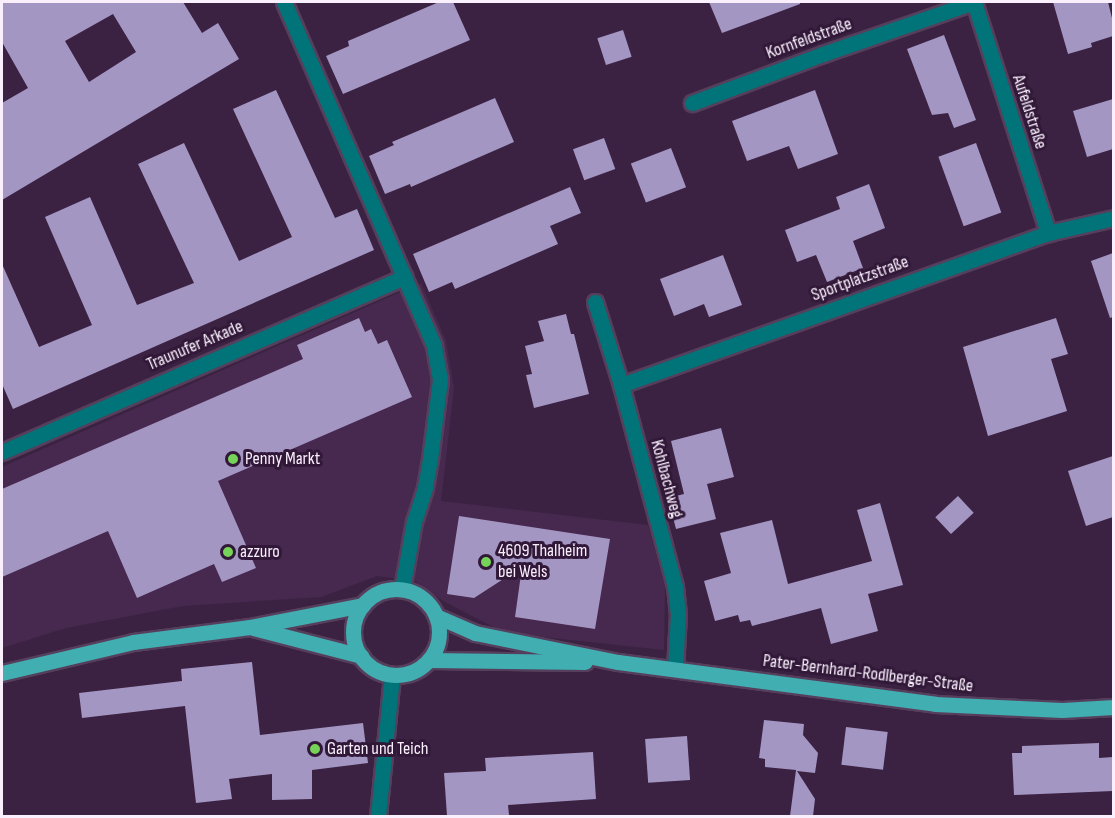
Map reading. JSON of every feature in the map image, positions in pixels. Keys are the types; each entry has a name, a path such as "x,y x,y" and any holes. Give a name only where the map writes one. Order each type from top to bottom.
{"main road":[{"path":"2,673 133,642 250,627 363,605 374,596 387,590 402,589 418,595 430,606 436,616 439,632 437,647 429,660 406,674 392,675 369,665 361,656 353,630 363,605"},
{"name":"Pater-Bernhard-Rodlberger-Straße","path":"436,616 475,633 618,662 935,704 1041,710 1113,707"},
{"path":"250,627 361,656"},
{"name":"Pater-Bernhard-Rodlberger-Straße","path":"429,660 477,663 618,662"}],"street":[{"path":"284,2 434,346 440,380 425,488 414,521 402,589"},
{"name":"Kornfeldstraße","path":"692,103 823,54 974,2"},
{"name":"Aufeldstraße","path":"974,2 1048,233"},
{"name":"Sportplatzstraße","path":"621,385 1048,233 1113,218"},
{"name":"Traunufer Arkade","path":"2,452 405,277"},
{"name":"Kohlbachweg","path":"595,302 621,385 675,586 678,614 675,669"},
{"path":"378,816 392,675"}],"shaded area":[{"path":"421,283 446,341 454,388 441,501 648,525 665,587 664,650 505,633 445,602 415,581 377,576 321,597 183,606 66,628 2,648 2,467"}],"building":[{"path":"2,2 183,2 202,33 218,23 239,59 2,200 2,103 28,88 2,42","holes":["113,14 136,52 89,82 65,41"]},
{"path":"439,2 453,2 470,40 343,94 326,56 349,46 348,41"},
{"path":"709,2 800,2 800,4 722,33"},
{"path":"1053,2 1108,2 1113,22 1113,36 1091,43 1092,47 1068,54"},
{"path":"623,30 632,57 606,65 597,38"},
{"path":"944,35 976,120 954,128 948,113 932,115 907,49"},
{"path":"276,90 335,218 357,209 374,250 13,409 2,384 2,264 39,347 92,325 45,217 90,197 137,305 194,283 138,164 184,143 239,261 292,237 233,109"},
{"path":"815,90 838,154 798,169 789,146 747,161 732,121"},
{"path":"495,98 514,142 411,187 410,184 385,194 369,156 394,145 392,142"},
{"path":"1113,99 1113,149 1087,157 1073,111"},
{"path":"604,138 615,169 584,180 573,149"},
{"path":"976,143 1001,213 964,226 938,157"},
{"path":"671,148 686,187 646,203 631,163"},
{"path":"869,184 885,228 853,241 863,268 827,282 816,255 797,262 785,230 840,209 836,197"},
{"path":"570,187 581,213 550,226 558,244 455,289 452,282 429,292 413,254"},
{"path":"1113,253 1113,317 1110,318 1091,261"},
{"path":"723,255 742,305 709,317 704,304 674,316 660,279"},
{"path":"566,314 571,334 574,334 589,394 534,408 526,375 532,374 525,346 544,341 538,321"},
{"path":"359,318 365,332 371,329 378,344 387,340 412,397 218,481 256,568 222,582 214,564 137,598 108,531 2,577 2,489 303,359 297,345"},
{"path":"1056,318 1068,354 1051,359 1067,411 988,436 963,347"},
{"path":"721,428 734,477 707,484 716,519 676,529 668,498 684,494 671,441"},
{"path":"1113,456 1113,517 1086,526 1068,471"},
{"path":"958,496 974,513 951,534 935,517"},
{"path":"880,503 903,585 868,594 878,631 831,644 821,608 752,626 750,620 740,622 738,615 715,621 704,581 731,573 720,533 772,520 788,584 872,561 857,510"},
{"path":"459,516 610,539 595,629 515,617 522,567 474,598 447,594"},
{"path":"252,662 260,735 363,723 368,763 312,770 312,799 272,800 272,774 229,779 232,799 196,803 185,706 82,718 79,693 182,681 181,669"},
{"path":"764,720 804,724 803,735 818,753 815,773 797,771 815,799 813,816 790,816 796,770 765,767 765,759 759,758"},
{"path":"846,727 888,732 883,770 841,765"},
{"path":"687,736 690,780 648,783 645,739"},
{"path":"1099,743 1099,758 1113,757 1113,791 1014,795 1012,753 1022,753 1022,746"},
{"path":"593,752 596,799 508,805 509,815 447,816 444,773 486,771 485,758"}],"place":[{"name":"Penny Markt","path":"233,459"},
{"name":"azzuro","path":"228,552"},
{"name":"4609 Thalheim bei Wels","path":"486,562"},
{"name":"Garten und Teich","path":"315,749"}]}
